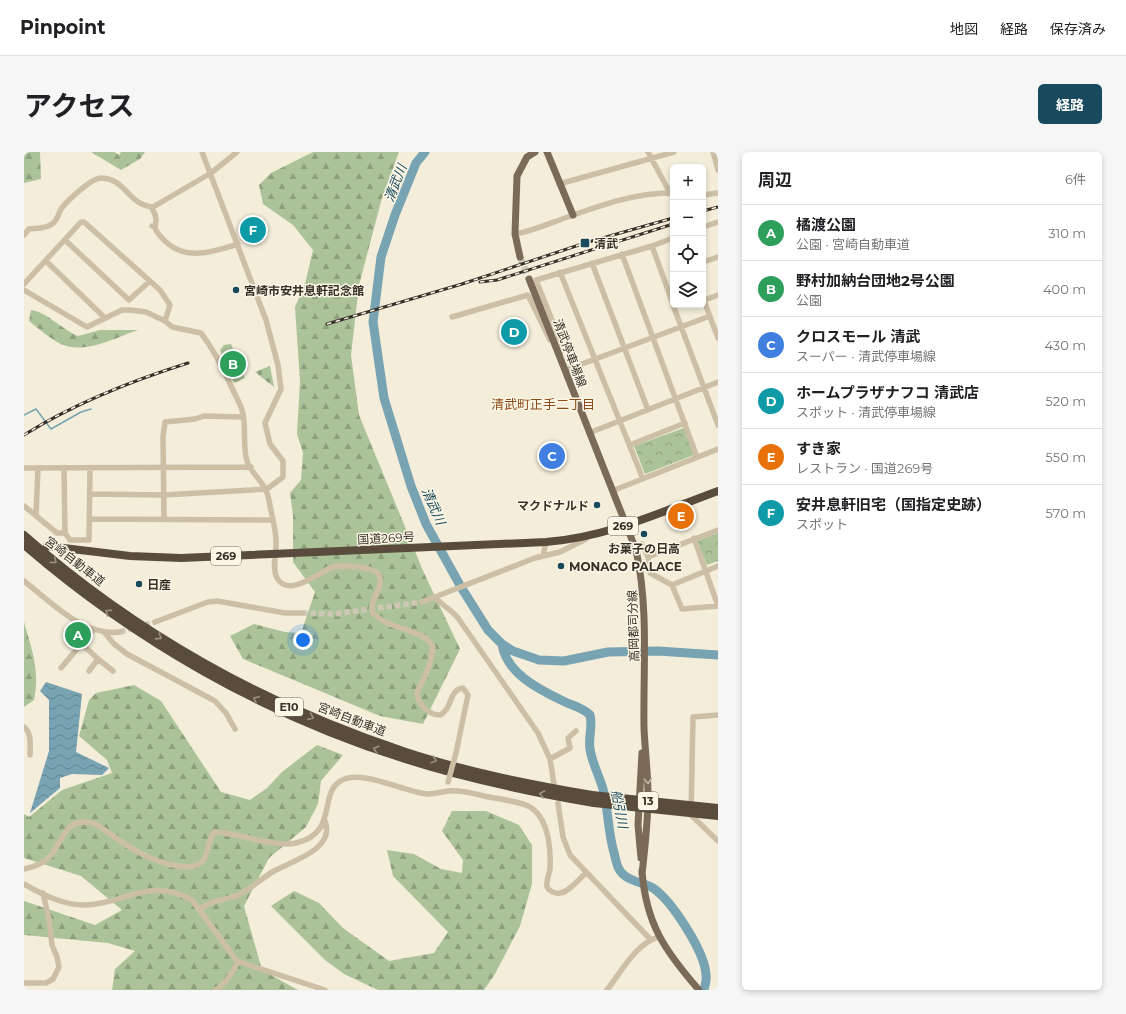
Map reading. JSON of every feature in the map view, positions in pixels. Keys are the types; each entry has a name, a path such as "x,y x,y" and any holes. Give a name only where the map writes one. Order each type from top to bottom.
{"highway":[{"name":"国道269号","path":"47,546 130,556 181,558 406,549 572,540 597,535 718,491"},
{"name":"宮崎自動車道","path":"24,536 77,580 164,640 227,676 307,715 358,735 452,766 593,799 718,808"},
{"name":"宮崎自動車道","path":"24,545 73,585 161,646 223,683 304,722 348,740 405,760 505,786 718,816"}],"main road":[{"path":"520,257 515,234 517,176 521,165 527,157 535,152"},
{"path":"547,152 573,215"},
{"name":"清武停車場線","path":"529,278 625,525"},
{"name":"高岡都司分線","path":"625,525 636,550 642,578 646,618 645,716 638,825 644,894 650,916 668,953 698,989"}],"street":[{"path":"90,494 164,495 267,489 278,482 284,474 283,461 270,444 265,424 268,415 278,398 281,383 266,320 202,152"},
{"path":"24,235 29,229 45,228 53,224 64,206 94,179 102,178 116,182 125,189 137,203 151,207 159,205 211,173 237,152"},
{"path":"648,152 670,191"},
{"path":"559,184 674,152"},
{"path":"713,152 718,170"},
{"path":"706,194 718,192"},
{"path":"515,234 526,233 573,215 639,195 670,193"},
{"path":"151,207 156,215 153,226 155,230 166,242 180,252 207,254 238,244"},
{"path":"24,284 81,222 84,222 160,290 170,305 165,320"},
{"path":"706,226 718,222"},
{"path":"560,355 562,345 536,280 652,246 670,239"},
{"path":"65,240 129,300 150,281"},
{"path":"652,246 670,297"},
{"path":"622,254 697,457"},
{"path":"706,261 718,257"},
{"path":"46,261 105,318"},
{"path":"592,263 648,410"},
{"path":"560,272 643,479"},
{"path":"24,290 87,326 122,310 130,310 146,312 165,320 172,327 201,333 219,360 242,410 247,462 267,489 276,543 275,572 277,578 285,584 290,585 304,582 336,567 372,569 377,573 380,582 372,608 373,613 386,623 426,638 433,647 429,667 417,693 420,703 432,714 440,715 448,709 454,693 458,689 463,688 468,695 447,791"},
{"path":"452,317 528,295 553,346 560,355"},
{"path":"706,298 718,295"},
{"path":"706,306 718,338"},
{"path":"674,308 718,425"},
{"path":"566,370 710,316"},
{"path":"589,433 718,382"},
{"path":"164,519 162,437 166,422 195,420 204,416 243,417"},
{"path":"630,445 685,423"},
{"path":"612,491 718,449"},
{"path":"24,468 250,467"},
{"path":"36,516 38,468"},
{"path":"64,468 65,533 70,540 89,540 90,468"},
{"path":"24,506 57,533 65,533"},
{"path":"90,519 272,520"},
{"path":"648,557 718,530"},
{"path":"422,602 436,598 535,558 560,552 597,535"},
{"path":"636,550 642,544 648,557 650,573 672,585 682,609 718,606 694,538"},
{"path":"543,556 546,542"},
{"path":"672,585 718,566"},
{"path":"24,581 77,622 93,630 120,632"},
{"path":"436,598 442,605 449,608 480,649 538,733 550,759 554,784"},
{"path":"155,622 202,604 217,601 284,613 302,613"},
{"path":"61,668 93,630"},
{"path":"104,632 114,644 127,654 219,704 236,729"},
{"path":"81,643 113,671"},
{"path":"89,671 98,659"},
{"path":"718,715 693,717 691,815 718,841"},
{"path":"24,727 30,734 30,755"},
{"path":"550,759 570,748 568,738 576,732"},
{"path":"199,910 207,903 237,895 274,871 310,853 324,840 327,832 325,821 333,789 339,782 347,778 376,781 426,794 447,791 468,792 524,804 533,808 542,822 548,838 550,868 547,884 551,891 559,894 565,892 586,873"},
{"path":"558,803 567,849 586,873 650,939"},
{"path":"24,869 38,866 52,855 64,832 78,822 96,824 152,860 183,867 198,865 204,860 210,838 216,832 290,843 297,842 311,836 325,821"},
{"path":"24,884 56,900 74,905 106,903 136,892 147,891 182,895 192,900 218,938 238,962 325,990"},
{"path":"24,983 46,983 53,979 59,967 52,945 49,919 43,893"},
{"path":"607,990 640,948 650,939 659,937"},
{"path":"215,990 220,988 228,979 238,962"}],"green space":[{"path":"24,152 40,152 41,179 24,183"},
{"path":"91,152 114,152 119,155 121,152 145,152 140,159 121,170"},
{"path":"313,152 399,152 382,198 359,285 351,355 359,415 424,573 460,649 423,724 380,716 243,659 230,636 254,624 285,632 301,633 315,592 293,562 293,515 290,493 301,480 303,453 297,434 300,381 295,307 305,284 313,250 293,225 263,204 259,185 271,173"},
{"path":"31,310 48,317 66,330 78,336 100,330 138,330 98,345 76,348 66,346 53,340 29,321"},
{"path":"231,344 245,378 234,383 220,350 224,345"},
{"path":"270,366 274,387 255,372"},
{"path":"684,428 694,455 645,474 634,446"},
{"path":"718,533 718,561 707,565 697,541"},
{"path":"24,622 36,670 36,689 34,700 24,707"},
{"path":"134,685 161,701 221,792 250,800 267,788 282,772 317,745 343,755 321,781 318,804 306,827 269,858 244,906 262,970 298,990 112,990 115,969 135,951 108,943 24,935 24,901 95,925 122,910 81,876 24,858 24,814 29,817 62,790 112,773 107,760 79,736 89,700 96,693"},
{"path":"452,811 486,811 519,825 532,845 532,884 520,926 495,974 484,990 378,990 344,974 325,960 271,906 294,891 319,903 343,928 389,961 434,953 448,932 393,876 387,850 414,854 441,869 462,873 463,860 442,831"}],"water":[{"path":"46,682 82,694 76,752 109,768 102,775 72,774 60,778 60,788 30,813 49,751 49,700 40,691"}],"waterway":[{"name":"清武川","path":"425,152 416,163 395,215 381,257 373,322 384,398 411,486 426,524 461,587 488,630 502,644 513,651 539,660 564,661 608,652 658,651 718,655"},
{"path":"24,415 36,409 51,429 81,412 91,409"},
{"name":"船引川","path":"502,644 505,654 516,672 543,691 581,708 590,715 590,749 603,789 611,842 618,867 625,876 653,888 678,915 694,941 704,965 706,975 704,990"}],"tunnel":[{"path":"520,257 529,279"},
{"path":"302,613 334,614 422,602"},
{"path":"120,632 155,622"}],"railway":[{"path":"706,210 718,207"},
{"path":"327,324 462,284 585,243 670,219"},
{"path":"480,282 497,280 670,225"},
{"path":"24,435 43,423 83,403 125,385 188,363"}],"place":[{"name":"安井息軒旧宅（国指定史跡）","path":"253,230"},
{"name":"清武","path":"585,243"},
{"name":"宮崎市安井息軒記念館","path":"236,290"},
{"name":"ホームプラザナフコ 清武店","path":"514,332"},
{"name":"野村加納台団地2号公園","path":"233,364"},
{"name":"クロスモール 清武","path":"552,456"},
{"name":"マクドナルド","path":"597,505"},
{"name":"すき家","path":"681,516"},
{"name":"お菓子の日高","path":"644,534"},
{"name":"MONACO PALACE","path":"561,566"},
{"name":"日産","path":"139,584"},
{"name":"橘渡公園","path":"78,635"}],"district":[{"name":"清武町正手二丁目","path":"543,404"}]}
